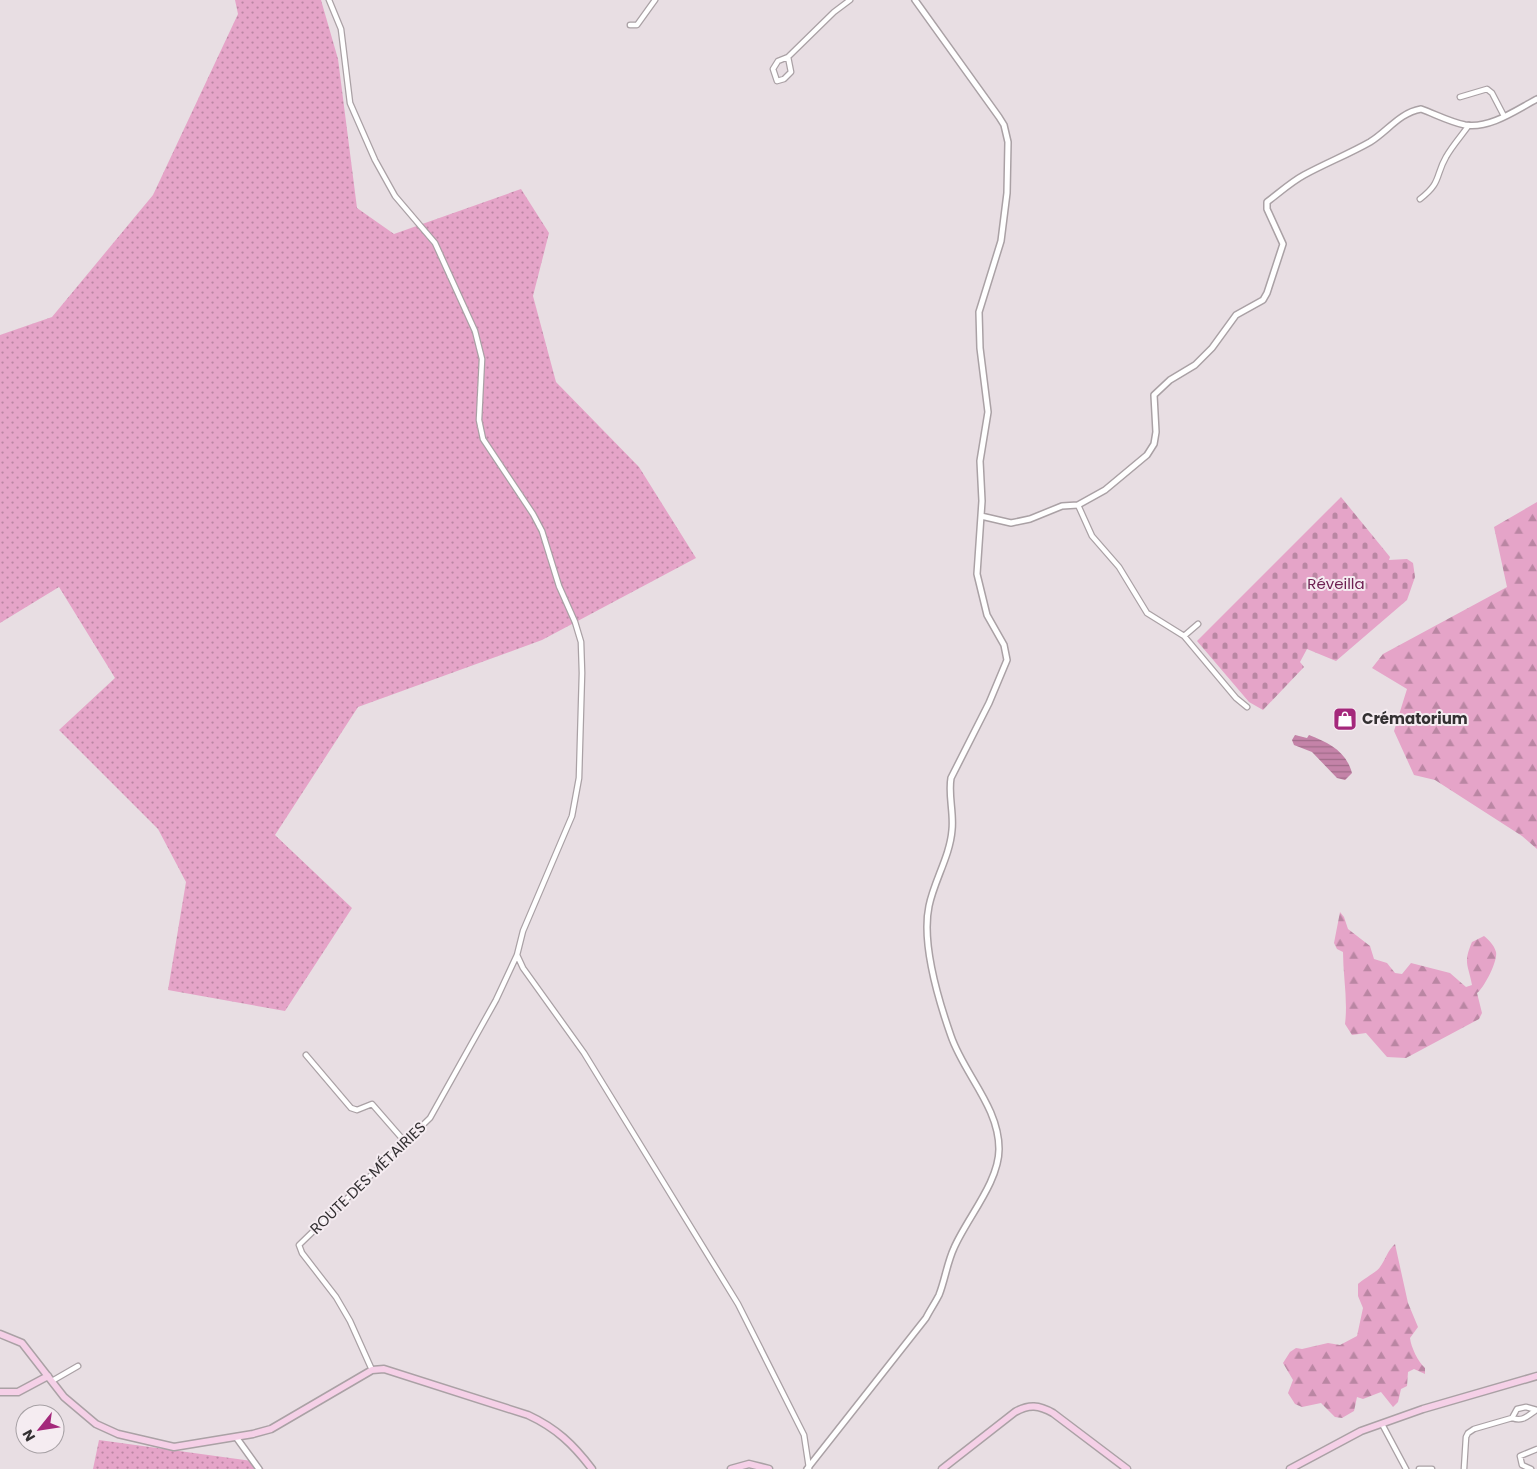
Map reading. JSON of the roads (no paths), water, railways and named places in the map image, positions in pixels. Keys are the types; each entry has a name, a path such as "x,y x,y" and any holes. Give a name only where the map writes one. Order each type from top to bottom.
{"main road":[{"path":"0,1334 22,1343 64,1397 79,1411 106,1430 174,1447 253,1434 280,1425 372,1370 384,1369 542,1421 561,1434 576,1448 592,1469"},
{"path":"1290,1469 1361,1430 1423,1409 1537,1376"},
{"path":"0,1392 18,1392 50,1378"},
{"path":"942,1469 1015,1412 1024,1407 1033,1406 1053,1414 1127,1469"},
{"path":"731,1469 750,1464 769,1469"}],"street":[{"name":"ROUTE DES MÉTAIRIES","path":"329,0 339,23 345,56 348,94 354,112 384,179 435,243 459,294 480,349 479,420 483,440 538,523 581,642 582,683 577,797 569,825 523,931 517,955 496,1000 430,1118 299,1245 302,1253 350,1320 372,1370"},
{"path":"630,25 637,25 655,0"},
{"path":"788,57 791,72 784,79 777,81 773,69 778,61 788,57 834,12 850,0"},
{"path":"808,1468 926,1318 939,1295 954,1249 992,1178 999,1160 998,1132 993,1114 962,1063 944,1012 931,964 926,921 933,890 952,831 949,788 951,778 989,703 1007,660 1004,645 987,615 977,574 981,516 980,461 988,412 980,348 979,312 1001,241 1008,193 1008,142 1004,125 999,117 915,0"},
{"path":"1460,97 1487,89 1492,93 1504,116"},
{"path":"981,516 1011,523 1030,519 1062,506 1078,505 1105,490 1148,454 1154,444 1156,432 1154,395 1170,380 1195,365 1212,348 1236,315 1256,306 1267,293 1283,244 1267,209 1267,202 1303,175 1372,141 1381,132 1413,110 1421,109 1466,125 1487,123 1537,99"},
{"path":"1420,199 1430,192 1440,178 1445,158 1466,125"},
{"path":"1078,505 1092,536 1119,568 1147,613 1184,636 1236,698 1247,707"},
{"path":"1184,636 1198,624"},
{"path":"517,955 523,968 584,1053 738,1304 804,1435 808,1468"},
{"path":"306,1055 351,1108 358,1110 372,1104 406,1143"},
{"path":"50,1378 78,1366"},
{"path":"1512,1418 1517,1409 1526,1407 1536,1410"},
{"path":"1464,1469 1466,1437 1468,1433 1474,1429 1512,1418 1524,1418 1536,1410"},
{"path":"1382,1424 1406,1469"},
{"path":"236,1437 259,1469"},
{"path":"1530,1469 1522,1465 1520,1456 1537,1449"},
{"path":"1419,1469 1432,1469"}],"place":[{"name":"Crématorium","path":"1345,719"}],"park label":[{"name":"Réveilla","path":"1336,584"}]}
